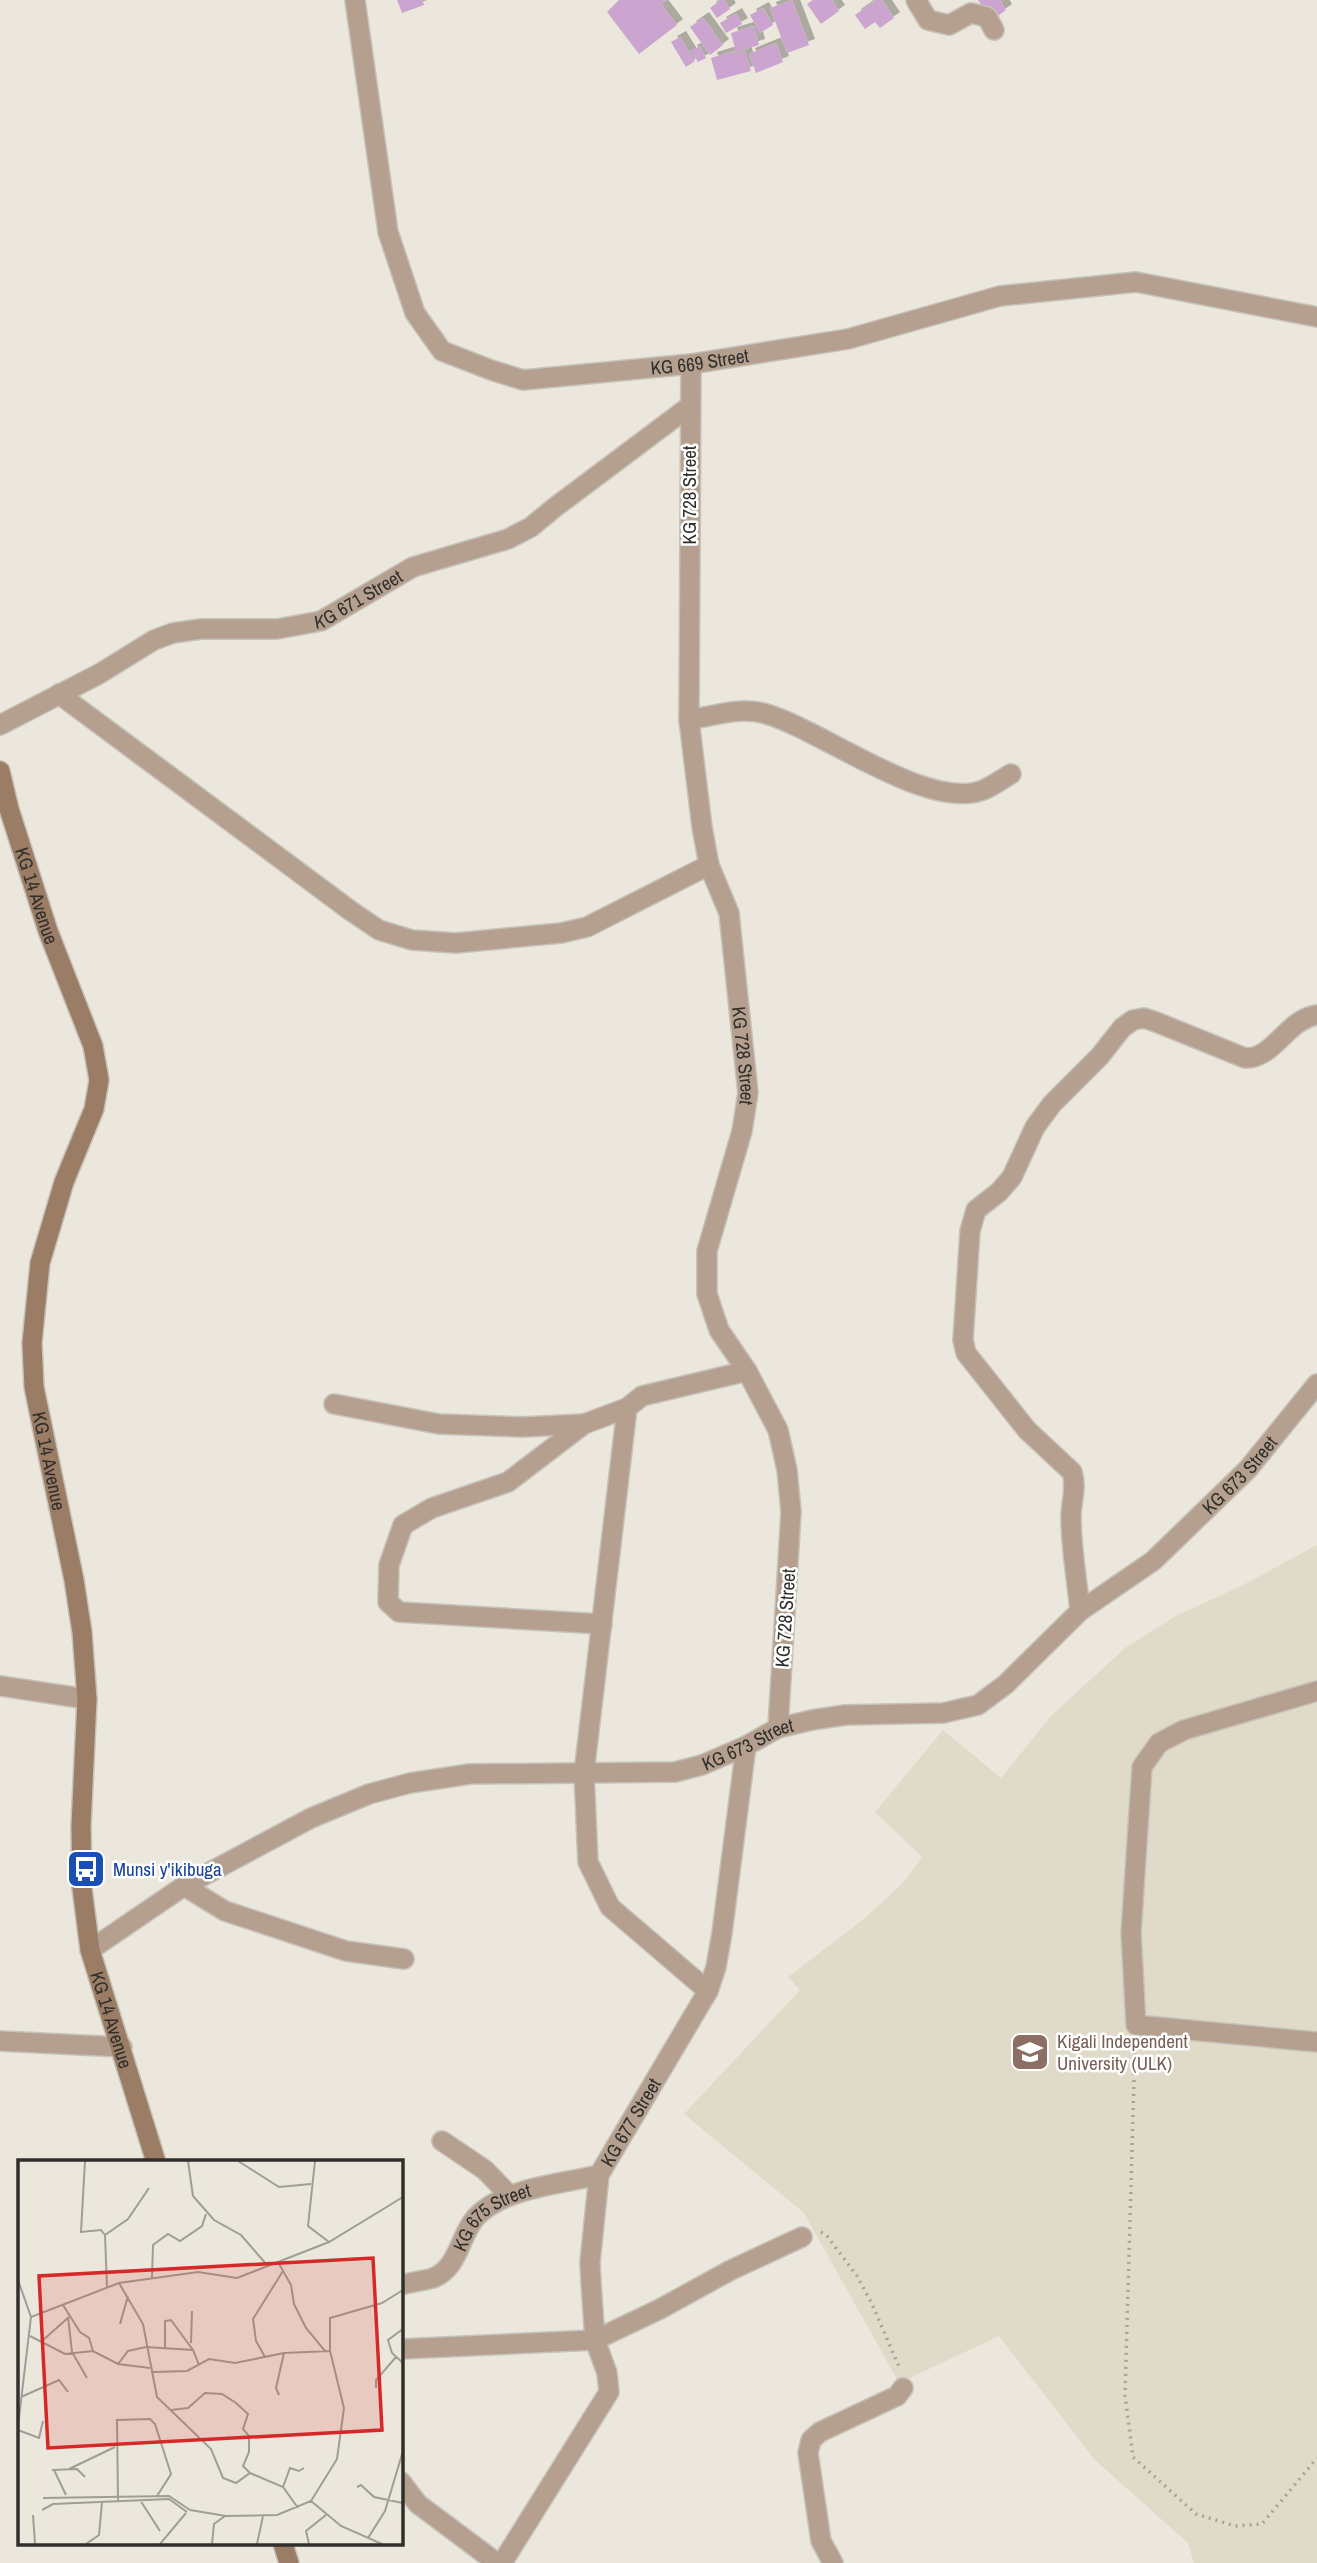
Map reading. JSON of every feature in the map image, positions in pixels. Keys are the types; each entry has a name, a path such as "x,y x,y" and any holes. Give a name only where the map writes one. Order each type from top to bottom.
{"main road":[{"name":"KG 14 Avenue","path":"0,771 4,812 93,1046 99,1080 94,1109 64,1182 40,1263 32,1343 34,1387 80,1619 87,1699 81,1876 90,1950 155,2160"},
{"path":"284,2546 289,2563"}],"street":[{"name":"KG 669 Street","path":"355,0 387,232 415,313 442,351 523,380 691,364 848,339 1000,296 1136,282 1317,317"},
{"path":"916,0 928,20 949,25 971,13 987,17 994,30"},
{"name":"KG 728 Street","path":"691,364 689,720 709,865 729,913 748,1093 742,1131 707,1251 707,1294 719,1330 747,1371 778,1430 787,1470 791,1512 778,1728"},
{"name":"KG 671 Street","path":"0,725 99,674 154,640 173,633 201,629 277,629 321,621 413,567 508,539 531,527 690,406"},
{"path":"59,694 351,911 379,930 412,940 456,943 561,933 587,927 709,865"},
{"path":"689,720 742,711 762,713 787,722 923,786 953,794 982,790 1011,774"},
{"path":"1080,1611 1071,1525 1074,1480 1072,1472 1027,1430 975,1367 964,1346 970,1231 976,1210 999,1192 1012,1177 1035,1127 1052,1104 1100,1056 1122,1027 1133,1020 1144,1018 1245,1058 1254,1058 1263,1054 1293,1025 1317,1015"},
{"path":"334,1404 439,1424 522,1427 584,1423 627,1408 642,1396 747,1371"},
{"name":"KG 673 Street","path":"90,1950 184,1886 311,1818 369,1794 410,1783 470,1774 675,1772 702,1765 746,1746 778,1728 845,1714 943,1713 978,1705 1006,1684 1080,1611 1163,1552 1248,1469 1317,1384"},
{"path":"627,1408 584,1773 588,1863 610,1907 708,1991"},
{"path":"584,1423 508,1482 432,1508 403,1525 388,1565 388,1602 399,1612 602,1624"},
{"path":"0,1686 87,1699"},
{"path":"1317,1690 1184,1730 1159,1743 1142,1767 1131,1933 1136,2025 1317,2042"},
{"name":"KG 677 Street","path":"500,2563 609,2392 607,2373 595,2340 590,2262 598,2175 708,1991 716,1967 722,1933 746,1746"},
{"path":"184,1886 225,1911 346,1951 404,1959"},
{"path":"0,2041 122,2047"},
{"path":"442,2141 485,2170 509,2195"},
{"name":"KG 675 Street","path":"402,2285 433,2278 443,2272 455,2258 464,2235 477,2217 509,2195 598,2175"},
{"path":"402,2349 595,2340 802,2237"},
{"path":"833,2563 821,2541 808,2453 811,2440 820,2432 897,2396 903,2388"},
{"path":"402,2483 418,2504 500,2563"}],"path":[{"path":"1136,2025 1125,2395 1133,2456 1196,2514 1235,2526 1262,2524 1317,2458"},
{"path":"802,2237 823,2232 857,2276 903,2377 903,2388"}],"shaded area":[{"name":"Kigali Independent University (ULK)","path":"1317,1545 1317,2563 1194,2563 1188,2543 1095,2460 999,2336 899,2383 804,2213 684,2114 800,1990 788,1977 864,1919 904,1882 922,1857 875,1812 943,1730 1001,1778 1051,1716 1125,1648 1174,1617 1249,1582"}],"building":[{"path":"397,0 422,0 424,5 402,13"},
{"path":"619,0 667,0 661,4 677,25 639,54 607,12"},
{"path":"724,0 730,9 717,18 710,8"},
{"path":"792,0 809,45 787,53 770,8"},
{"path":"813,0 832,0 839,11 821,24 807,4"},
{"path":"876,0 882,0 894,18 880,28 875,22 865,29 855,15"},
{"path":"978,0 1000,0 1006,10 992,20"},
{"path":"763,8 773,25 760,33 750,15"},
{"path":"736,14 742,24 726,33 720,23"},
{"path":"703,18 723,45 710,55 690,27"},
{"path":"754,26 759,45 736,52 731,33"},
{"path":"680,37 695,61 686,67 671,42"},
{"path":"776,43 783,62 756,73 749,54"},
{"path":"700,46 706,58 698,62 691,51"},
{"path":"734,51 735,54 745,51 751,71 717,80 711,58"}],"place":[{"name":"Munsi y'ikibuga","path":"86,1869"},
{"name":"Kigali Independent University (ULK)","path":"1030,2052"}]}
